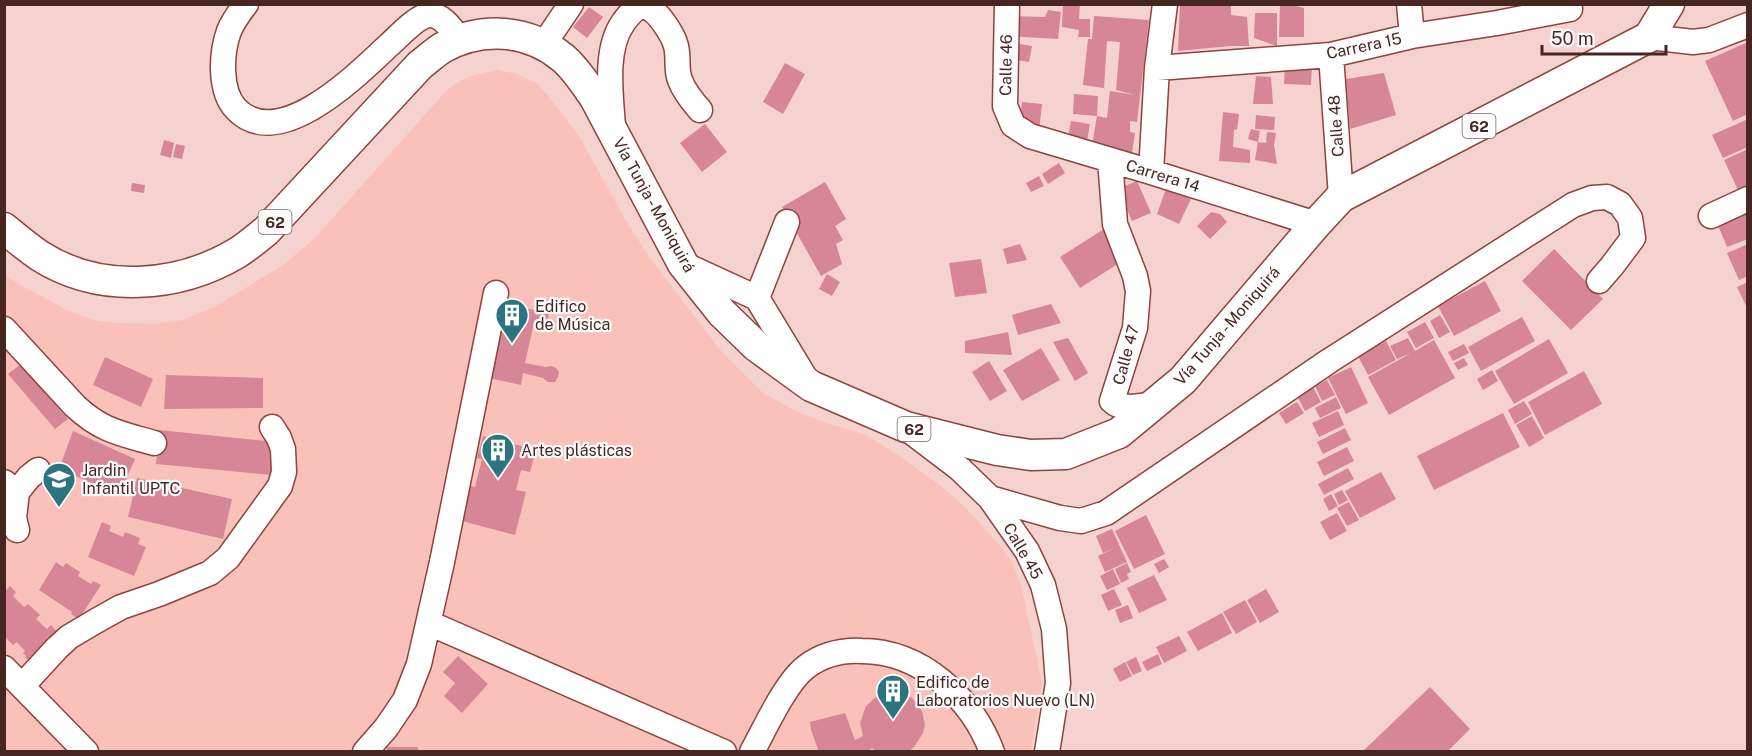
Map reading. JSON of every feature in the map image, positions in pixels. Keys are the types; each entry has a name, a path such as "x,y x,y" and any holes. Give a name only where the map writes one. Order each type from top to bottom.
{"main road":[{"path":"1649,37 1670,4"},
{"name":"Vía Tunja - Moniquirá","path":"4,228 41,257 65,269 94,278 122,282 151,282 181,277 211,267 238,253 266,231 420,65 441,49 460,40 482,34 500,33 523,36 544,44 565,59 583,80 596,98 683,264 722,313 756,346 811,386 906,428 997,450 1031,454 1066,454 1119,433 1183,380 1341,197 1649,37"}],"street":[{"path":"246,4 228,32 222,79 235,109 257,122 275,123 309,110 358,74 407,29 429,15 446,22 460,40"},
{"path":"544,44 571,4"},
{"name":"Calle 46","path":"1007,4 1005,106 1013,125"},
{"path":"1151,172 1157,68 1165,4"},
{"path":"1409,4 1412,36"},
{"path":"613,132 611,59 620,27 629,14 638,7 654,10 669,30 676,44 677,72 687,94 700,110"},
{"name":"Carrera 15","path":"1157,68 1331,55 1495,14 1570,7"},
{"path":"1649,37 1693,42 1709,40 1748,25"},
{"name":"Calle 48","path":"1331,55 1341,197"},
{"name":"Carrera 14","path":"1013,125 1030,136 1316,224"},
{"name":"Calle 47","path":"1110,160 1115,224 1135,276 1138,291 1135,328 1112,401 1117,406 1127,407 1154,404"},
{"path":"990,498 1060,518 1081,520 1106,513 1329,361 1573,205 1592,198 1607,197 1620,204 1630,218 1633,238 1599,281"},
{"path":"1711,216 1748,199"},
{"path":"757,298 787,222"},
{"path":"683,264 757,298 811,386"},
{"path":"365,752 386,728 405,700 419,664 496,294"},
{"path":"4,329 87,417 115,432 154,442"},
{"path":"22,686 57,648 96,621 121,607 210,573 228,558 280,486 284,472 282,449 279,438 272,427"},
{"name":"Calle 45","path":"906,428 960,469 990,498 1027,551 1043,585 1054,629 1058,683 1047,752"},
{"path":"17,530 11,487 38,470"},
{"path":"429,623 724,752"},
{"path":"752,752 784,694 800,673 817,660 830,655 853,651 872,651 891,654 911,661 947,687 962,702 983,731 992,752"},
{"path":"4,668 86,752"}],"shaded area":[{"path":"497,70 517,74 536,83 549,97 579,136 649,257 722,352 763,393 796,411 866,435 904,459 965,507 999,544 1012,562 1021,585 1042,682 1031,751 5,751 4,274 67,310 93,320 154,324 183,320 214,307 283,265 314,239 447,90 471,76"}],"building":[{"path":"1063,4 1080,4 1079,19 1090,19 1090,37 1078,37 1079,30 1062,27"},
{"path":"1180,4 1231,4 1231,15 1247,17 1249,46 1178,51"},
{"path":"1280,4 1304,8 1304,37 1279,37"},
{"path":"589,7 603,17 587,38 573,27"},
{"path":"1048,10 1061,12 1058,39 1007,36 1007,16 1045,17"},
{"path":"1255,13 1277,13 1277,46 1254,38"},
{"path":"1094,16 1149,20 1137,122 1130,121 1130,132 1135,133 1132,153 1092,145 1097,116 1107,118 1110,91 1135,95 1116,90 1120,42 1107,41 1104,88 1083,85 1088,39 1092,39"},
{"path":"1748,42 1748,114 1733,121 1705,61"},
{"path":"1012,43 1032,46 1029,62 1010,59"},
{"path":"785,63 805,74 783,114 763,102"},
{"path":"1285,65 1312,66 1311,85 1284,84"},
{"path":"1384,73 1396,115 1350,129 1346,79"},
{"path":"1256,76 1271,77 1273,104 1253,104"},
{"path":"1074,94 1098,96 1097,116 1073,114"},
{"path":"1022,102 1042,104 1039,131 1019,128"},
{"path":"1223,112 1239,114 1237,130 1234,129 1233,147 1250,150 1250,163 1219,161"},
{"path":"1256,115 1275,117 1274,130 1255,129"},
{"path":"1748,119 1748,147 1723,158 1712,135"},
{"path":"1071,121 1090,124 1086,147 1067,143"},
{"path":"705,124 727,152 702,172 680,143"},
{"path":"1251,129 1260,131 1258,142 1248,139"},
{"path":"1267,132 1276,133 1274,145 1277,164 1255,160 1258,142 1266,143"},
{"path":"164,140 174,143 171,158 160,155"},
{"path":"176,144 185,146 182,159 173,157"},
{"path":"1748,149 1748,186 1738,190 1724,160"},
{"path":"1059,163 1065,173 1048,184 1042,174"},
{"path":"1039,176 1044,186 1031,192 1026,183"},
{"path":"1137,181 1151,213 1132,221 1118,189"},
{"path":"825,182 846,219 835,226 843,240 836,244 842,264 821,276 782,207"},
{"path":"132,183 145,185 144,193 131,191"},
{"path":"1166,189 1191,199 1179,224 1157,214"},
{"path":"1748,209 1748,239 1727,247 1717,223"},
{"path":"1211,212 1220,214 1227,222 1210,239 1197,226"},
{"path":"1104,229 1124,260 1080,288 1060,257"},
{"path":"1020,244 1027,260 1007,264 1003,249"},
{"path":"1748,244 1748,276 1739,280 1727,253"},
{"path":"1554,249 1603,299 1571,330 1522,281"},
{"path":"981,259 987,293 955,297 949,263"},
{"path":"827,274 840,282 832,296 819,289"},
{"path":"1485,281 1501,311 1454,336 1438,306"},
{"path":"1748,282 1748,310 1737,287"},
{"name":"Edifico de Música","path":"504,304 549,313 547,325 534,323 525,363 556,368 559,372 555,382 548,382 543,378 523,373 521,385 489,378"},
{"path":"1051,304 1061,323 1018,335 1012,315"},
{"path":"1440,315 1450,332 1439,338 1430,321"},
{"path":"1522,317 1535,341 1481,371 1468,347"},
{"path":"1425,322 1434,338 1416,348 1407,332"},
{"path":"1008,332 1012,355 965,353 965,341"},
{"path":"1068,338 1088,373 1075,381 1053,342"},
{"path":"1408,338 1415,351 1434,340 1455,378 1389,415 1368,377 1411,353 1397,359 1390,346"},
{"path":"1549,339 1568,373 1514,404 1495,371"},
{"path":"1386,341 1396,360 1368,375 1358,356"},
{"path":"1464,344 1469,353 1453,361 1448,352"},
{"path":"1041,348 1060,380 1022,401 1003,370"},
{"path":"105,357 153,379 141,407 93,385"},
{"path":"1464,358 1468,365 1458,370 1454,363"},
{"path":"989,361 1007,391 990,401 972,372"},
{"path":"21,364 68,419 55,429 8,374"},
{"path":"1351,367 1368,403 1346,414 1328,378"},
{"path":"1492,370 1498,381 1483,390 1477,379"},
{"path":"1584,371 1602,404 1545,435 1528,402"},
{"path":"166,375 263,378 263,408 164,409"},
{"path":"1327,380 1335,395 1322,401 1315,386"},
{"path":"1313,387 1321,402 1305,411 1297,396"},
{"path":"1336,397 1341,408 1320,418 1315,408"},
{"path":"1524,401 1532,414 1515,424 1508,410"},
{"path":"1297,402 1304,413 1286,424 1279,413"},
{"path":"1338,411 1344,425 1319,437 1312,423"},
{"path":"1503,413 1520,447 1434,490 1417,456"},
{"path":"1532,416 1544,438 1529,447 1516,425"},
{"path":"1345,428 1351,440 1323,454 1317,442"},
{"path":"159,430 276,442 272,475 156,464"},
{"path":"73,431 135,459 119,495 59,469"},
{"name":"Artes plásticas","path":"483,436 536,450 530,472 521,470 516,490 526,492 515,535 462,521 470,486 475,487 482,459 477,458"},
{"path":"1347,447 1354,461 1324,476 1317,462"},
{"path":"1348,468 1354,479 1324,495 1318,484"},
{"path":"1381,472 1396,499 1360,518 1345,491"},
{"path":"137,478 232,499 223,539 128,517"},
{"path":"1342,490 1348,500 1339,505 1334,494"},
{"path":"1331,494 1338,506 1329,511 1323,499"},
{"path":"1349,502 1359,520 1347,526 1337,508"},
{"path":"1337,513 1347,531 1330,540 1320,522"},
{"path":"1146,515 1165,554 1134,569 1115,531"},
{"path":"102,522 111,526 109,531 123,537 125,532 140,538 138,544 146,547 134,576 88,557"},
{"path":"1112,529 1127,562 1105,572 1098,556 1115,548 1103,553 1096,536"},
{"path":"1164,559 1169,567 1159,573 1154,564"},
{"path":"56,562 63,567 66,563 80,572 78,576 91,584 93,581 101,585 79,619 39,590"},
{"path":"1127,563 1131,572 1127,574 1129,579 1121,583 1115,569"},
{"path":"1113,569 1120,584 1107,590 1100,576"},
{"path":"1154,575 1167,600 1139,613 1127,588"},
{"path":"10,586 16,592 13,596 24,607 28,604 40,615 36,619 47,629 51,625 57,632 29,661 23,653 25,651 17,642 13,645 4,636 4,592"},
{"path":"1114,589 1122,605 1108,611 1101,595"},
{"path":"1266,589 1279,612 1260,623 1247,600"},
{"path":"1245,600 1257,622 1236,634 1223,612"},
{"path":"1128,605 1133,618 1120,623 1115,610"},
{"path":"1222,613 1232,633 1198,651 1187,632"},
{"path":"1179,636 1187,651 1164,663 1156,647"},
{"path":"1158,654 1162,664 1147,671 1142,662"},
{"path":"458,656 488,684 462,713 444,696 455,683 443,672"},
{"path":"1136,657 1142,671 1133,675 1126,662"},
{"path":"1125,662 1132,676 1120,682 1113,669"},
{"path":"1430,687 1470,729 1447,752 1362,752"},
{"name":"Edifico de Laboratorios Nuevo (LN)","path":"892,691 912,698 922,711 925,725 914,747 908,752 877,752 872,748 867,752 819,752 810,722 845,713 855,740 863,736 860,723 866,706 878,695"},
{"path":"387,747 418,747 418,752 387,752"}],"place":[{"name":"Edifico de Música","path":"512,344"},
{"name":"Artes plásticas","path":"498,479"},
{"name":"Jardin Infantil UPTC","path":"59,508"},
{"name":"Edifico de Laboratorios Nuevo (LN)","path":"893,720"}]}
